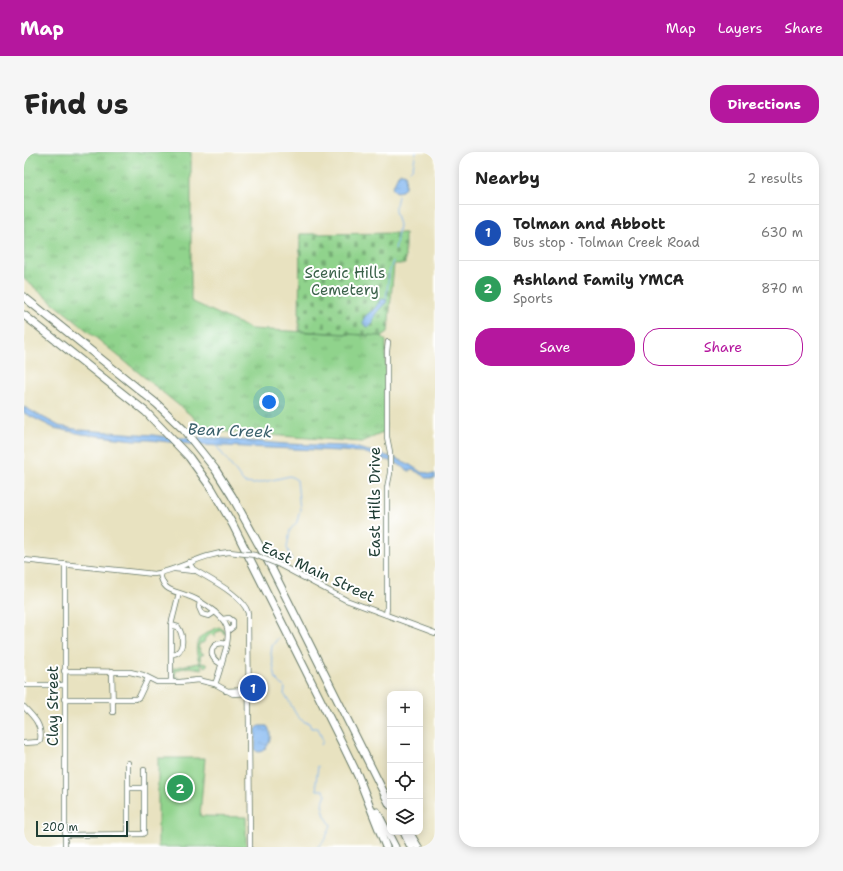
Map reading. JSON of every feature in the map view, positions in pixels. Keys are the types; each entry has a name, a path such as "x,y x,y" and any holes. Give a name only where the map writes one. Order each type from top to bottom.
{"highway":[{"path":"24,297 157,404 184,430 203,452 226,485 250,529 387,799"},
{"path":"24,315 122,392 162,428 188,457 212,489 230,520 395,847"},
{"path":"372,769 389,799"},
{"path":"358,776 386,847"},
{"path":"405,835 411,847"},
{"path":"410,835 418,847"}],"street":[{"name":"East Hills Drive","path":"386,615 387,488 390,466 387,437 388,342"},
{"name":"East Main Street","path":"24,560 149,574 174,569 211,554 228,552 255,555 280,565 342,598 435,633"},
{"path":"189,562 191,567 197,572 239,598 247,609 249,620 250,847"},
{"name":"Clay Street","path":"65,564 65,847"},
{"path":"174,569 197,572"},
{"path":"160,573 162,582 166,588 200,602 223,619 229,630 222,664 215,684"},
{"path":"171,682 171,625 179,593"},
{"path":"200,602 199,608 202,614 209,616 215,612"},
{"path":"171,625 178,627 183,637 183,643 180,650 177,653 171,654"},
{"path":"222,664 214,660 212,651 214,646 218,644 227,644"},
{"path":"64,671 130,672 157,682 198,680 215,684 233,694 249,692"},
{"path":"112,671 112,712"},
{"path":"64,699 136,699 139,697 148,678"},
{"path":"24,685 64,685"},
{"path":"24,707 38,722 41,734 40,741 24,743"},
{"path":"128,763 128,835"},
{"path":"65,835 139,835 144,833 144,770"},
{"path":"128,788 144,788"}],"green space":[{"path":"24,152 191,152 191,301 251,329 382,336 386,341 385,432 362,442 202,430 193,417 24,279"},
{"name":"Scenic Hills Cemetery","path":"405,233 405,264 394,264 388,332 382,336 299,331 300,234"},
{"path":"219,627 224,630 226,633 224,634 222,630 215,633 215,637 211,634 204,639 205,641 203,643 200,643 198,648 200,649 199,652 204,654 200,656 201,663 208,664 205,667 200,664 196,650 199,640 206,633"},
{"path":"197,663 200,664 202,669 189,667 176,670 175,678 179,677 179,679 174,679 173,668"},
{"path":"158,758 205,758 200,816 246,817 246,847 158,847"}],"water":[{"path":"399,173 406,174 405,187 402,191 396,192 392,188"},
{"path":"382,299 387,300 386,303 376,314 371,326 365,326 363,321 365,317"},
{"path":"24,407 59,426 80,430 177,438 213,438 358,448 395,458 407,463 421,472 435,474 435,478 426,478 413,470 409,471 398,464 363,452 200,445 82,434 54,428 24,413"},
{"path":"259,726 267,726 270,733 270,738 268,746 262,751 258,752 255,750 256,729"}],"waterway":[{"path":"410,170 413,167 416,152"},
{"path":"396,205 398,196"},
{"path":"395,206 399,225 395,250"},
{"path":"386,299 389,273 393,261"},
{"name":"Bear Creek","path":"215,444 244,483 254,484 290,476 297,480 300,510 297,522 290,530 287,548 292,560"},
{"path":"278,638 272,646 271,654 276,679 285,688 284,694 300,719 309,723 311,728 318,728 323,741 321,745"},
{"path":"317,847 324,840 331,825 325,816 322,804 326,794 323,790 317,790 316,782 318,766"}],"place":[{"name":"Tolman and Abbott","path":"253,688"},
{"name":"Ashland Family YMCA","path":"180,788"}]}
